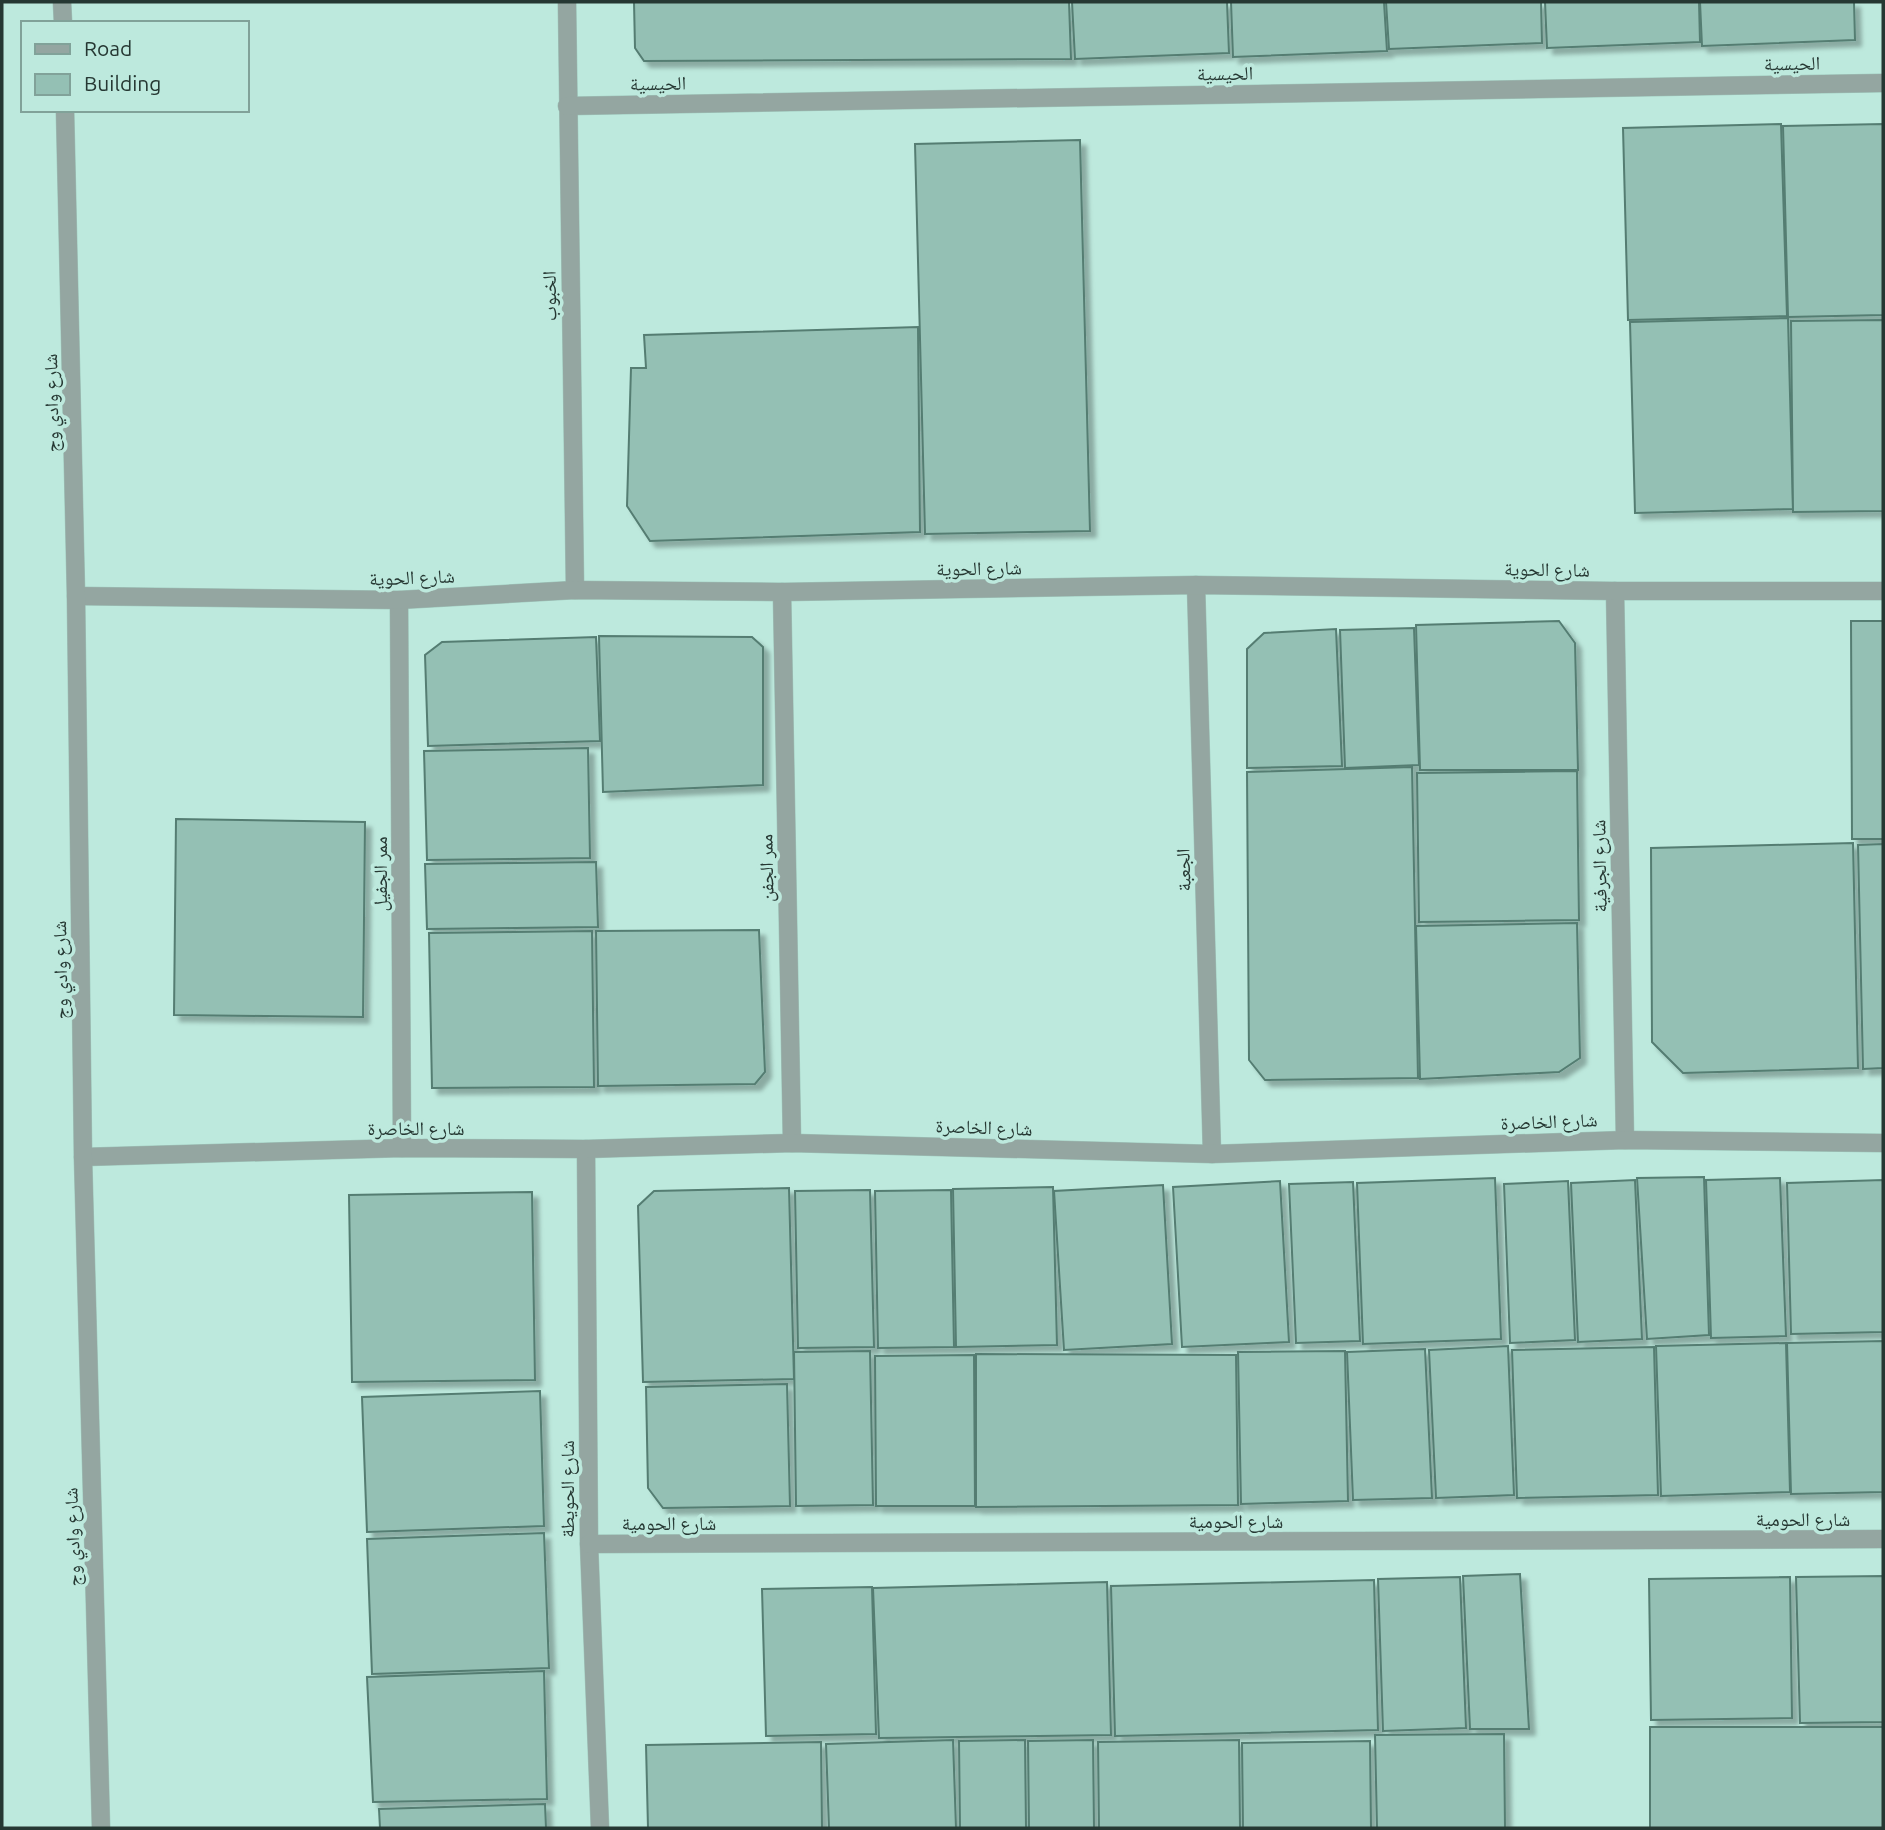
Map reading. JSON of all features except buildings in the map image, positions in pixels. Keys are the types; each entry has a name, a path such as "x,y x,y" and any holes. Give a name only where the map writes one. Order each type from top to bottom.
{"street":[{"path":"62,2 63,21"},
{"name":"الخبوب","path":"566,2 575,590"},
{"name":"الحيسية","path":"567,106 1883,83"},
{"name":"شارع وادي وج","path":"65,112 76,596 83,1157 101,1828"},
{"name":"شارع الحوية","path":"76,596 399,600 575,590 782,592 1196,585 1615,591 1883,591"},
{"name":"الجعبة","path":"1196,585 1212,1154"},
{"name":"شارع الجرفية","path":"1615,591 1625,1140"},
{"name":"ممر الجفن","path":"782,592 792,1143"},
{"name":"ممر الجفيل","path":"399,600 402,1148"},
{"name":"شارع الخاصرة","path":"83,1157 402,1148 586,1149 792,1143 1212,1154 1625,1140 1883,1143"},
{"name":"شارع الحويطة","path":"586,1149 589,1544 600,1828"},
{"name":"شارع الحومية","path":"589,1544 1883,1539"}]}
